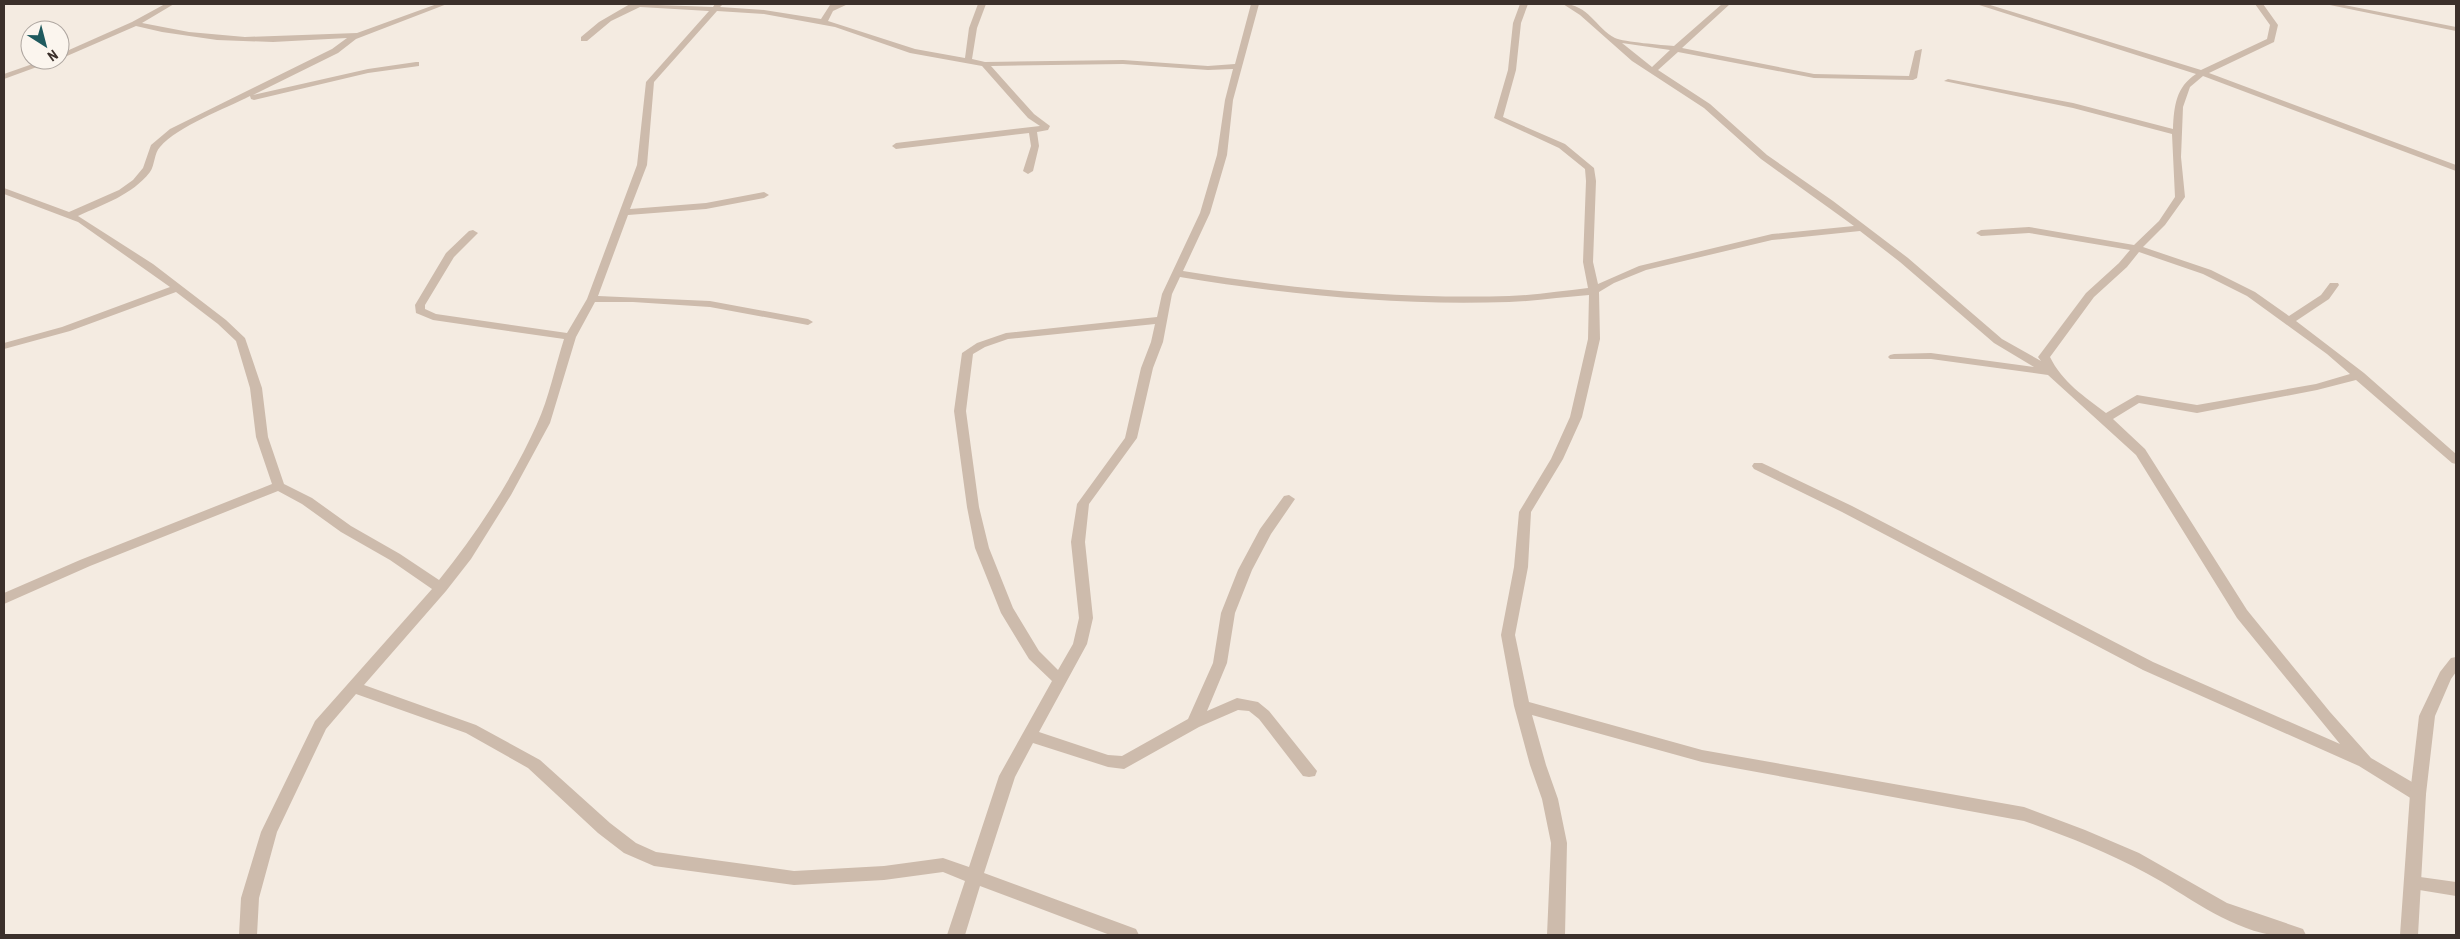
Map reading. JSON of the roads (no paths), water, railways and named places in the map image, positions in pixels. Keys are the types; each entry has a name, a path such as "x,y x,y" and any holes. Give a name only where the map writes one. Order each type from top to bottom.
{"street":[{"path":"70,53 135,24 170,4"},
{"path":"69,216 122,192 136,182 147,169 154,147 173,130 225,103 304,67 335,51 358,35 443,4"},
{"path":"584,39 593,28 610,16 636,4 716,7 764,12 823,23 913,52 985,64 1123,62 1208,68 1238,66"},
{"path":"823,23 828,10 833,5 844,4"},
{"path":"968,62 973,28 982,4"},
{"path":"956,935 1007,776 1080,644 1086,618 1078,542 1083,504 1131,438 1167,294 1205,213 1222,155 1230,100 1255,4"},
{"path":"1524,4 1517,23 1512,70 1498,118 1562,146 1589,168 1591,181 1588,262 1594,291 1594,339 1576,417 1557,459 1525,512 1521,567 1508,636 1522,706 1538,765 1550,798 1559,843 1556,935"},
{"path":"1567,4 1583,13 1635,59 1707,106 1764,157 1904,260 1998,341 2052,373 2141,452 2242,614 2365,762"},
{"path":"1653,70 1726,4"},
{"path":"1980,4 2204,73 2322,115 2398,147 2456,168"},
{"path":"2052,373 2044,357 2090,295 2123,265 2162,223 2180,197 2176,166 2183,92 2186,86 2204,73 2271,40 2274,25 2259,4"},
{"path":"2329,4 2456,29"},
{"path":"248,935 250,898 269,832 320,725 441,588 466,556 505,495 544,423 570,337 592,299 642,165 650,82 716,7"},
{"path":"135,24 156,29 265,40 358,35"},
{"path":"1615,40 1676,48 1814,76 1844,78 1913,78 1919,51"},
{"path":"225,103 368,71 416,64"},
{"path":"896,146 1042,130 1046,126 1031,116 985,64"},
{"path":"4,77 24,70"},
{"path":"1948,81 2073,106 2178,133"},
{"path":"1028,170 1035,146 1033,131"},
{"path":"4,191 81,220 207,308 240,340 256,388 266,452 279,486 307,501 346,529 441,588"},
{"path":"623,213 706,206 764,195"},
{"path":"1178,273 1250,285 1411,299 1510,299 1594,291 1610,281 1643,268 1723,248 1780,236 1862,228"},
{"path":"1981,233 2029,230 2137,248 2207,272 2252,294 2289,321 2360,375 2433,442 2456,460"},
{"path":"473,233 442,266 420,305 420,311 433,317 570,337"},
{"path":"2289,321 2326,297 2334,285"},
{"path":"4,346 66,329 178,288"},
{"path":"592,299 633,299 710,304 808,322"},
{"path":"1061,681 1034,655 1006,610 982,548 973,507 960,411 968,353 981,345 1006,336 1162,320"},
{"path":"1894,357 1931,356 2052,373"},
{"path":"2106,419 2137,399 2197,409 2318,387 2360,375"},
{"path":"1758,466 1846,509 2148,666 2365,762 2418,794"},
{"path":"4,599 84,563 279,486"},
{"path":"1194,723 1220,663 1228,613 1245,570 1265,532 1289,499"},
{"path":"2409,935 2418,794 2427,716 2445,676 2456,662"},
{"path":"354,687 471,729 534,764 604,828 630,848 654,859 794,878 884,874 943,866 976,876 1130,935"},
{"path":"1029,735 1108,761 1124,763 1194,723 1237,704 1253,706 1264,715 1309,771"},
{"path":"1522,706 1702,756 2024,814 2072,830 2123,854 2168,877 2209,903 2234,914 2297,935"},
{"path":"2413,883 2456,889"}]}
